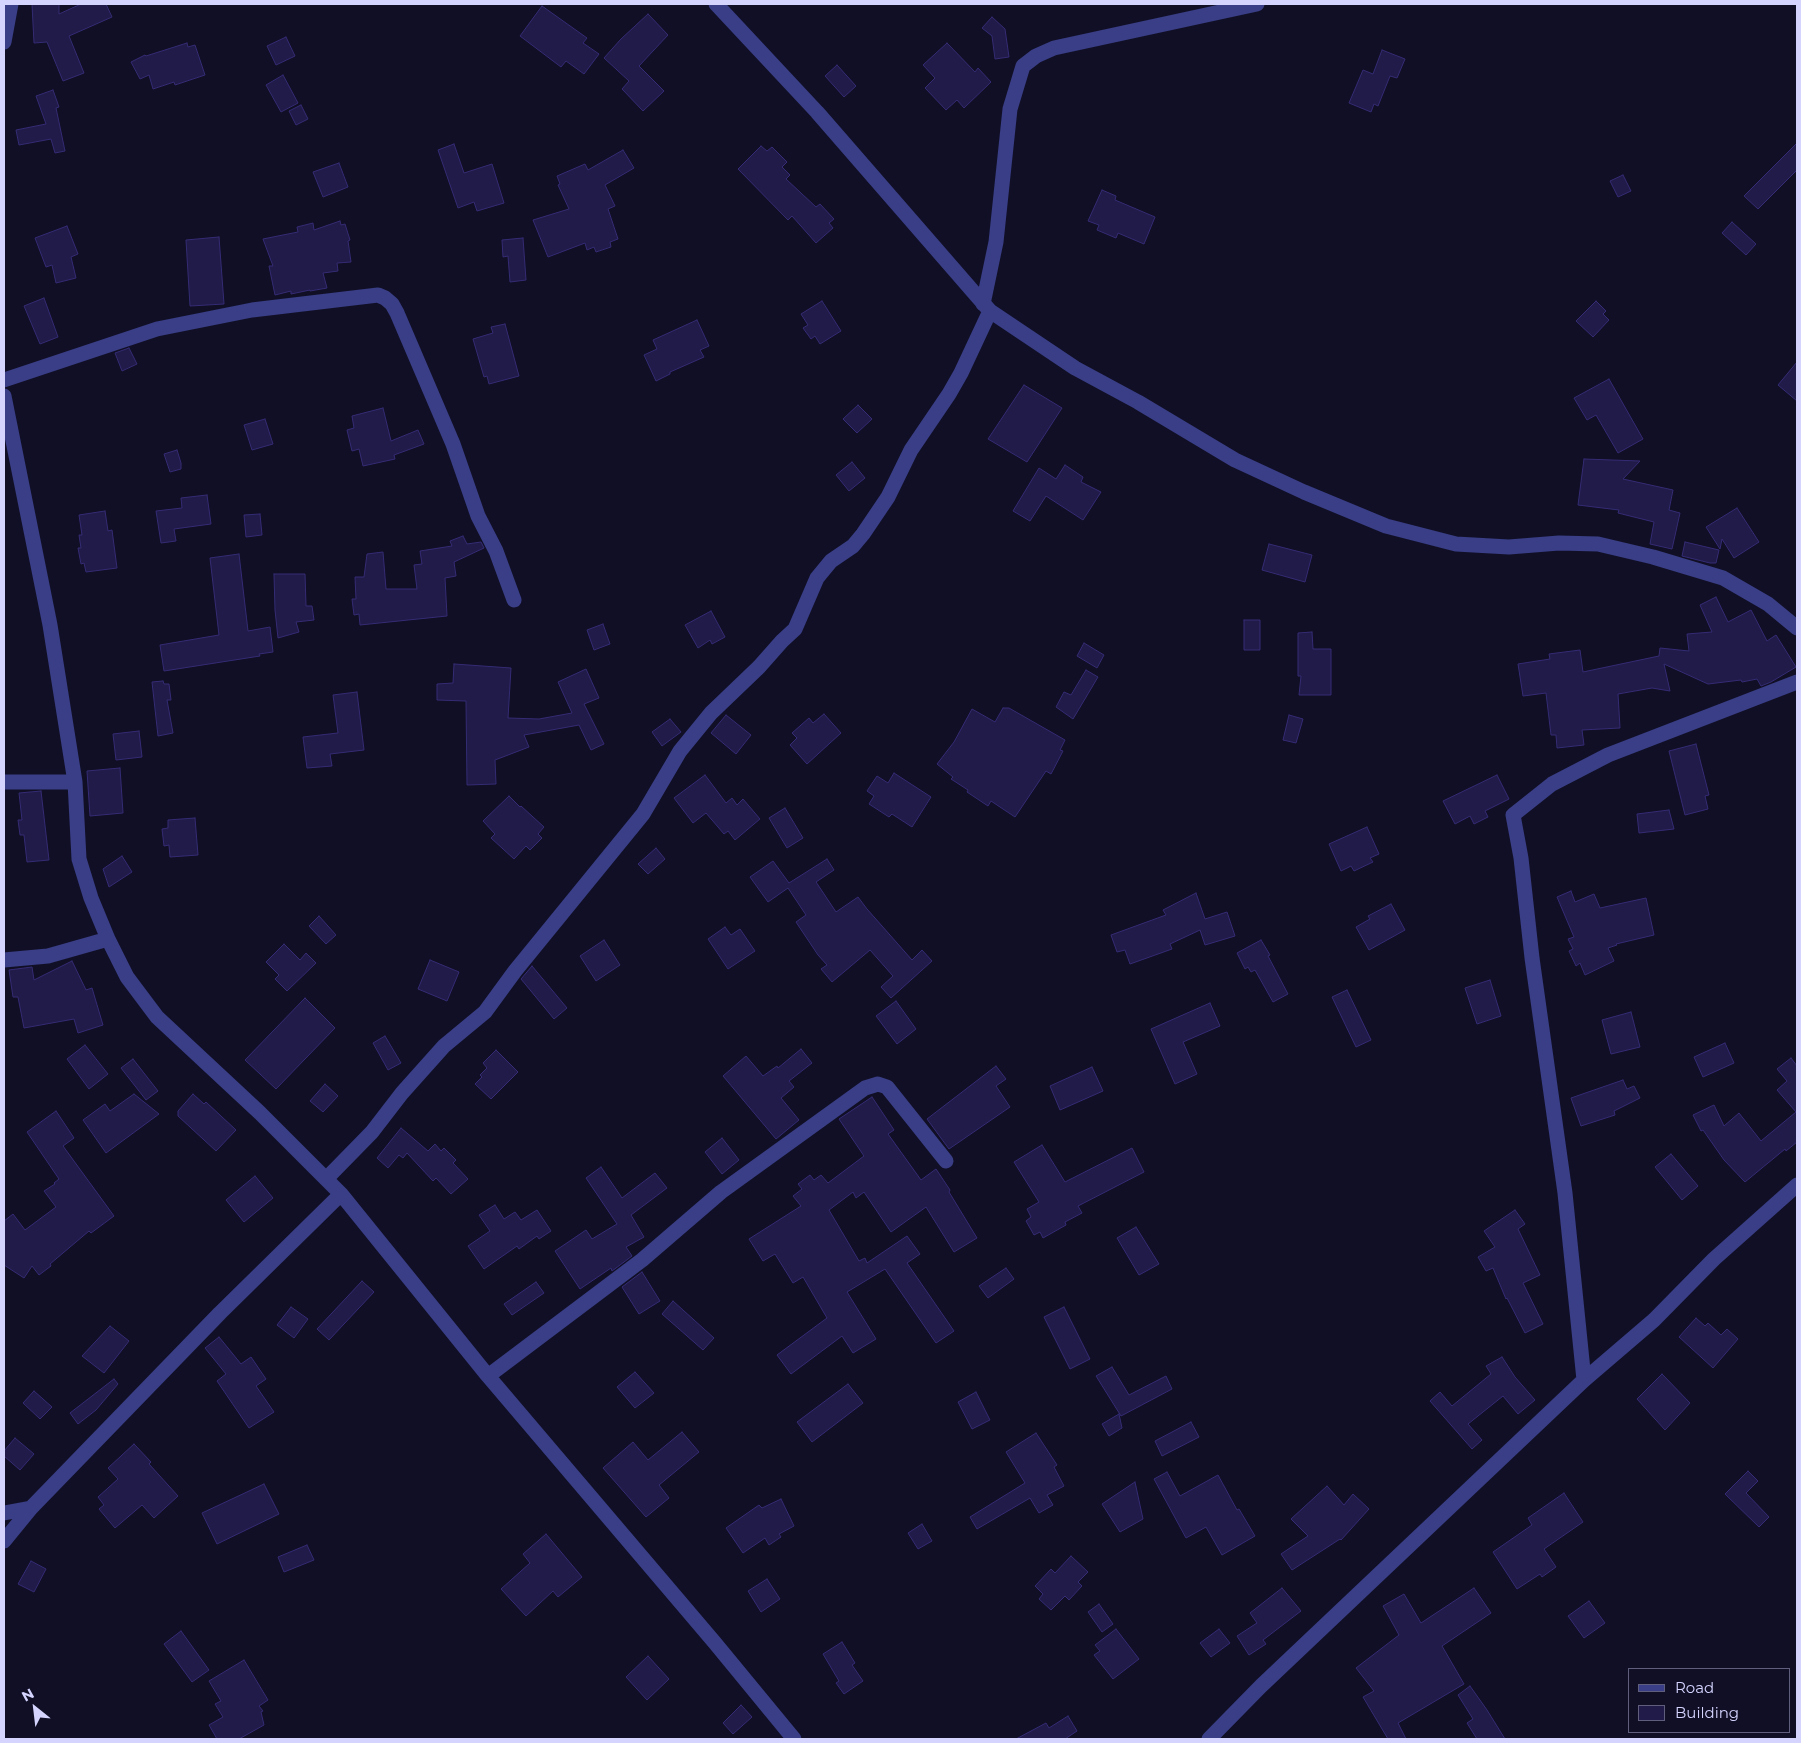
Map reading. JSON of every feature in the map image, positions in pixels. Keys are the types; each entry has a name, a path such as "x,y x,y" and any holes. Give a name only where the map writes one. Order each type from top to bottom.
{"street":[{"path":"4,42 10,4"},
{"path":"716,4 817,112 987,308 1075,368 1138,402 1234,460 1386,526 1456,544 1508,547 1559,543 1598,544 1653,557 1723,578 1768,604 1797,628"},
{"path":"326,1179 372,1132 402,1093 438,1052 485,1012 556,920 643,814 680,752 711,713 795,629 817,578 831,562 853,546 888,497 911,450 950,394 961,373 987,308 1010,109 1023,66 1036,56 1054,48 1257,4"},
{"path":"4,380 157,329 252,310 378,295 392,304 397,313 453,444 478,516 496,551 514,600"},
{"path":"4,396 50,625 75,782 79,859 91,898 126,977 157,1017 219,1074 341,1194 488,1376 794,1739"},
{"path":"1584,1380 1564,1183 1532,958 1521,858 1513,815 1552,784 1608,755 1797,682"},
{"path":"4,782 75,782"},
{"path":"4,960 48,956 108,939"},
{"path":"488,1376 642,1260 721,1192 865,1088 878,1084 887,1087 946,1161"},
{"path":"1209,1739 1268,1679 1584,1380 1654,1320 1714,1259 1797,1186"},
{"path":"4,1542 31,1508 220,1313 341,1194"},
{"path":"4,1514 31,1508"}],"building":[{"path":"32,4 59,4 59,14 81,4 106,4 112,17 69,36 84,73 63,81 47,42 34,43"},
{"path":"542,6 587,38 583,43 599,54 584,74 566,61 561,67 520,36"},
{"path":"648,14 668,35 639,66 664,91 643,111 622,89 629,81 604,58"},
{"path":"992,17 1005,29 1009,57 995,59 992,36 982,28"},
{"path":"286,37 295,56 276,65 267,46"},
{"path":"187,43 188,47 195,45 205,75 175,85 174,82 153,89 149,75 140,79 131,62 145,55"},
{"path":"947,43 975,72 978,68 991,82 964,108 957,100 946,110 925,88 935,78 923,65"},
{"path":"1382,50 1405,59 1397,78 1390,76 1378,106 1374,104 1371,112 1349,103 1363,70 1373,74"},
{"path":"837,65 856,86 844,97 825,76"},
{"path":"283,75 298,103 281,112 266,85"},
{"path":"53,90 59,107 56,108 65,151 55,153 51,139 19,145 16,130 46,124 36,96"},
{"path":"301,105 308,119 296,125 289,111"},
{"path":"1797,143 1797,170 1758,209 1744,196"},
{"path":"454,144 464,173 492,164 504,203 477,211 474,202 458,208 438,150"},
{"path":"761,146 767,151 772,147 787,162 782,167 790,175 786,179 816,207 820,204 834,219 829,223 833,228 816,243 792,216 788,220 738,169"},
{"path":"623,150 634,168 605,185 615,206 608,209 618,239 610,242 611,247 596,252 594,247 587,250 585,243 548,257 533,220 569,209 558,185 560,184 557,176 585,164 588,170"},
{"path":"339,163 348,187 323,197 313,172"},
{"path":"1623,175 1631,191 1618,197 1610,181"},
{"path":"1102,190 1116,196 1115,200 1155,217 1144,244 1118,233 1116,238 1097,230 1099,225 1088,221"},
{"path":"340,221 341,225 345,224 350,240 348,241 351,262 337,263 338,271 323,273 327,288 291,294 291,291 275,295 269,266 273,266 263,239 298,232 297,227 313,223 314,230"},
{"path":"1732,222 1756,244 1746,255 1722,233"},
{"path":"67,226 78,254 71,257 76,278 56,283 52,265 46,267 35,238"},
{"path":"219,237 224,304 190,306 186,240"},
{"path":"523,238 526,280 510,282 508,256 503,257 502,240"},
{"path":"44,298 58,337 40,344 24,306"},
{"path":"822,301 841,331 820,344 815,336 811,339 803,328 808,325 801,314"},
{"path":"1596,301 1606,311 1603,314 1609,320 1593,337 1576,321"},
{"path":"697,320 709,346 700,350 704,357 670,372 670,374 656,381 644,355 657,349 653,340"},
{"path":"505,324 519,376 489,384 487,376 484,377 473,339 493,333 491,327"},
{"path":"129,348 137,364 122,371 115,353"},
{"path":"1797,362 1797,401 1778,385"},
{"path":"1609,379 1643,439 1618,453 1596,415 1587,420 1574,398"},
{"path":"1024,385 1062,408 1027,462 988,439"},
{"path":"858,405 872,419 857,433 843,419"},
{"path":"383,408 391,441 418,430 424,444 394,455 395,459 363,466 359,449 352,451 347,430 354,428 352,416"},
{"path":"265,419 273,444 252,450 244,425"},
{"path":"177,450 181,469 170,472 164,454"},
{"path":"1584,459 1640,461 1623,479 1673,490 1669,510 1680,513 1672,549 1650,544 1654,522 1618,513 1619,510 1578,505"},
{"path":"852,462 865,478 849,491 836,475"},
{"path":"1065,465 1083,477 1081,482 1101,492 1083,520 1046,496 1030,521 1013,511 1039,468 1056,479"},
{"path":"207,495 211,524 174,529 176,541 161,543 156,511 182,508 181,498"},
{"path":"1737,508 1759,542 1734,558 1722,539 1720,549 1706,527"},
{"path":"105,511 108,531 112,530 117,568 86,572 84,563 81,564 78,548 81,548 79,535 82,535 79,515"},
{"path":"260,514 262,535 246,537 244,515"},
{"path":"463,536 467,544 481,542 484,548 454,562 456,576 445,578 447,616 360,625 359,614 354,615 352,599 356,599 355,577 364,577 367,554 383,552 386,589 417,589 414,565 422,564 420,551 452,546 450,541"},
{"path":"1685,542 1719,550 1716,563 1682,556"},
{"path":"1269,544 1312,555 1305,582 1262,570"},
{"path":"239,554 248,631 270,627 273,652 259,654 260,656 164,671 160,645 219,635 210,558"},
{"path":"274,574 305,574 306,606 312,606 314,620 296,622 299,632 278,638 275,610"},
{"path":"1716,597 1728,622 1751,610 1767,641 1776,635 1796,667 1761,686 1757,679 1708,684 1664,664 1670,691 1652,688 1618,694 1620,728 1582,730 1584,745 1557,748 1556,735 1551,735 1546,693 1523,696 1518,664 1550,659 1549,654 1580,650 1583,672 1659,656 1660,648 1689,651 1687,634 1712,632 1700,605"},
{"path":"711,611 725,637 712,644 710,640 698,648 685,625"},
{"path":"1244,620 1260,620 1260,650 1244,650"},
{"path":"603,624 610,644 594,650 587,630"},
{"path":"1312,632 1313,649 1331,649 1331,695 1299,695 1301,676 1298,676 1298,633"},
{"path":"1084,643 1104,655 1097,668 1077,656"},
{"path":"454,664 511,668 508,718 539,719 572,713 558,682 586,669 599,698 584,704 604,744 591,750 579,725 524,735 529,747 495,760 496,784 467,785 466,701 437,700 437,684 453,683"},
{"path":"1086,670 1098,677 1073,719 1056,707 1064,692 1071,695"},
{"path":"163,681 164,684 169,684 171,700 167,700 173,733 158,736 152,682"},
{"path":"357,692 364,750 330,754 332,766 307,768 303,737 338,733 333,695"},
{"path":"1003,708 1009,708 1065,740 1060,750 1063,751 1051,774 1046,771 1015,817 991,801 988,806 967,792 968,790 951,779 953,777 937,764 954,742 972,709 995,722"},
{"path":"824,714 841,733 807,764 790,745 797,738 792,733 809,718 813,723"},
{"path":"726,715 751,735 736,754 711,733"},
{"path":"1289,715 1303,719 1296,743 1283,740"},
{"path":"670,719 681,732 662,746 652,732"},
{"path":"139,731 142,757 116,760 113,734"},
{"path":"1696,744 1709,795 1705,796 1708,809 1685,815 1669,751"},
{"path":"120,768 123,813 90,816 87,771"},
{"path":"894,773 931,797 912,827 892,814 889,817 869,804 874,796 867,791 877,776 888,783"},
{"path":"705,775 726,803 732,798 737,805 743,799 760,819 735,840 728,831 724,834 706,813 693,823 674,798"},
{"path":"1497,775 1509,799 1485,811 1488,817 1474,824 1470,816 1455,824 1443,801"},
{"path":"41,791 49,860 27,862 24,835 20,835 18,820 22,820 19,793"},
{"path":"509,796 544,827 538,834 542,838 530,850 526,846 514,859 491,838 495,834 483,821"},
{"path":"785,808 803,838 787,848 769,818"},
{"path":"1669,810 1674,829 1639,833 1637,814"},
{"path":"195,818 198,855 170,857 169,845 164,846 162,829 168,828 168,820"},
{"path":"1367,827 1379,854 1370,858 1373,862 1354,871 1351,866 1341,871 1329,844"},
{"path":"656,848 665,859 648,874 638,864"},
{"path":"122,856 132,872 109,887 103,869"},
{"path":"827,859 834,870 816,882 836,912 858,897 912,960 922,950 932,961 891,998 881,987 893,976 870,950 832,982 821,969 827,965 796,922 806,915 788,888 768,902 750,877 773,861 789,883"},
{"path":"1571,891 1575,902 1594,894 1600,908 1646,898 1654,935 1616,944 1608,948 1614,961 1585,975 1580,963 1576,966 1569,951 1573,949 1568,939 1574,937 1557,897"},
{"path":"1196,893 1205,919 1227,912 1235,936 1205,945 1200,930 1170,944 1172,949 1130,964 1125,950 1117,952 1111,935 1166,915 1163,910"},
{"path":"1391,904 1405,930 1369,950 1356,927 1370,919 1368,916"},
{"path":"319,916 336,935 326,944 309,926"},
{"path":"725,927 731,935 740,929 755,951 728,969 708,939"},
{"path":"604,940 620,965 596,981 580,956"},
{"path":"1261,940 1288,994 1273,1002 1255,970 1251,972 1248,967 1245,969 1237,953"},
{"path":"284,944 300,960 306,953 316,963 287,991 275,979 279,975 266,962"},
{"path":"430,960 459,972 447,1001 418,989"},
{"path":"72,961 86,990 92,988 103,1025 78,1033 74,1019 24,1028 18,997 13,997 9,970 32,967 34,980"},
{"path":"532,966 567,1008 554,1019 521,979"},
{"path":"1490,980 1501,1016 1477,1024 1465,988"},
{"path":"1347,990 1371,1040 1356,1047 1332,997"},
{"path":"305,998 335,1028 276,1089 245,1060"},
{"path":"896,1001 916,1029 897,1044 876,1016"},
{"path":"1210,1003 1220,1026 1183,1042 1197,1074 1175,1084 1151,1029"},
{"path":"1631,1012 1640,1047 1611,1054 1602,1020"},
{"path":"385,1036 401,1063 388,1070 373,1043"},
{"path":"1725,1043 1734,1063 1703,1077 1694,1057"},
{"path":"85,1045 108,1074 89,1089 67,1059"},
{"path":"801,1049 812,1063 789,1081 794,1087 781,1098 799,1120 776,1139 723,1076 746,1056 763,1076 777,1066 778,1068"},
{"path":"496,1050 518,1072 491,1099 475,1084 487,1068 483,1063"},
{"path":"1791,1058 1797,1066 1797,1142 1786,1151 1785,1149 1745,1182 1724,1160 1703,1130 1701,1131 1693,1115 1714,1105 1724,1126 1739,1113 1761,1141 1796,1112 1777,1090 1787,1081 1777,1069"},
{"path":"133,1059 158,1091 146,1100 121,1068"},
{"path":"996,1066 1006,1079 996,1086 1010,1107 949,1149 927,1119"},
{"path":"1092,1067 1103,1091 1060,1110 1050,1086"},
{"path":"1623,1080 1627,1089 1634,1086 1640,1098 1614,1111 1615,1115 1581,1126 1571,1098"},
{"path":"325,1084 338,1096 323,1112 310,1101"},
{"path":"134,1094 159,1114 106,1153 83,1120 105,1104 110,1111"},
{"path":"193,1094 204,1104 206,1102 236,1130 216,1151 178,1116 178,1111"},
{"path":"872,1097 894,1130 888,1134 921,1180 936,1169 977,1238 954,1252 926,1207 891,1232 864,1192 856,1198 853,1192 829,1210 859,1261 865,1258 867,1263 907,1236 920,1254 907,1263 954,1331 936,1343 885,1269 847,1292 876,1339 853,1353 842,1336 791,1374 777,1355 827,1318 803,1277 793,1283 775,1254 763,1261 749,1239 801,1206 793,1196 802,1189 798,1184 810,1175 814,1180 821,1175 828,1183 864,1156 839,1119"},
{"path":"56,1111 74,1138 63,1146 114,1216 91,1233 89,1231 39,1275 32,1266 24,1278 4,1265 4,1221 13,1214 25,1230 56,1207 44,1191 59,1179 27,1132"},
{"path":"401,1128 428,1151 435,1144 441,1151 444,1148 456,1160 453,1163 468,1179 451,1194 436,1178 433,1181 407,1153 403,1158 399,1155 388,1168 377,1158"},
{"path":"722,1138 739,1160 722,1174 705,1152"},
{"path":"1042,1145 1065,1182 1132,1148 1144,1172 1078,1206 1082,1213 1065,1222 1066,1225 1043,1238 1040,1232 1034,1235 1026,1221 1031,1217 1027,1209 1039,1202 1014,1162"},
{"path":"1671,1154 1698,1186 1682,1200 1655,1167"},
{"path":"601,1167 622,1198 655,1173 667,1188 631,1215 644,1237 626,1247 632,1256 612,1271 611,1268 580,1289 555,1251 586,1230 592,1239 617,1224 586,1178"},
{"path":"255,1176 273,1198 244,1222 226,1200"},
{"path":"495,1205 504,1219 515,1212 521,1220 537,1210 551,1231 539,1239 537,1236 519,1249 517,1246 484,1269 468,1246 490,1231 479,1215"},
{"path":"1515,1210 1525,1224 1518,1229 1540,1275 1523,1283 1543,1324 1525,1333 1506,1299 1493,1268 1486,1271 1478,1257 1495,1247 1484,1231"},
{"path":"1136,1227 1159,1264 1139,1275 1117,1238"},
{"path":"1006,1268 1014,1279 988,1298 979,1286"},
{"path":"642,1272 660,1301 639,1314 622,1287"},
{"path":"362,1281 374,1292 329,1340 317,1329"},
{"path":"536,1282 544,1293 512,1315 504,1304"},
{"path":"673,1301 714,1338 703,1350 662,1314"},
{"path":"291,1307 308,1319 294,1338 277,1325"},
{"path":"1064,1307 1090,1359 1070,1369 1044,1317"},
{"path":"1696,1318 1705,1326 1708,1323 1721,1335 1727,1329 1738,1339 1713,1368 1679,1337"},
{"path":"110,1326 129,1341 104,1373 82,1356"},
{"path":"219,1337 241,1364 251,1357 266,1379 256,1386 274,1412 249,1428 217,1381 226,1374 205,1348"},
{"path":"1502,1357 1515,1377 1535,1400 1518,1414 1503,1396 1468,1424 1482,1440 1472,1449 1430,1401 1440,1392 1452,1406 1491,1374 1486,1366"},
{"path":"1112,1367 1129,1395 1166,1376 1172,1389 1121,1416 1096,1376"},
{"path":"635,1372 654,1393 635,1408 617,1387"},
{"path":"1662,1374 1690,1403 1665,1430 1637,1399"},
{"path":"114,1379 118,1384 96,1410 78,1424 70,1413"},
{"path":"848,1384 863,1403 812,1442 797,1422"},
{"path":"34,1391 52,1407 40,1419 23,1403"},
{"path":"976,1392 990,1420 972,1429 958,1402"},
{"path":"1119,1414 1122,1428 1109,1436 1102,1424"},
{"path":"1191,1422 1199,1437 1162,1456 1155,1441"},
{"path":"682,1432 699,1452 659,1485 669,1498 646,1517 603,1468 633,1442 648,1460"},
{"path":"1036,1433 1057,1465 1054,1467 1064,1486 1047,1495 1053,1505 1039,1513 1030,1498 977,1529 970,1517 1025,1483 1006,1452"},
{"path":"15,1438 34,1454 20,1470 4,1456 4,1451"},
{"path":"134,1444 178,1496 154,1518 142,1505 115,1528 99,1509 104,1505 98,1497 118,1479 108,1468"},
{"path":"1748,1471 1758,1481 1746,1493 1769,1517 1759,1527 1725,1494"},
{"path":"1167,1472 1180,1496 1218,1475 1237,1510 1239,1509 1255,1536 1222,1555 1206,1527 1186,1538 1154,1479"},
{"path":"1135,1482 1143,1519 1120,1532 1102,1504"},
{"path":"264,1484 279,1514 217,1544 202,1513"},
{"path":"1327,1486 1344,1505 1353,1494 1369,1509 1341,1540 1292,1570 1281,1554 1308,1536 1291,1519"},
{"path":"1564,1493 1583,1522 1544,1549 1556,1567 1542,1577 1540,1574 1517,1589 1493,1552 1532,1525 1528,1518"},
{"path":"781,1499 794,1526 779,1534 781,1537 769,1545 765,1538 743,1553 726,1528 759,1505 762,1508"},
{"path":"922,1524 932,1541 918,1549 908,1533"},
{"path":"546,1534 582,1577 558,1597 553,1591 526,1616 501,1589 530,1563 523,1554"},
{"path":"307,1545 314,1560 284,1572 278,1557"},
{"path":"1071,1556 1088,1572 1078,1582 1082,1586 1069,1600 1065,1596 1051,1610 1039,1599 1043,1594 1035,1586 1051,1569 1055,1573"},
{"path":"31,1561 46,1569 34,1592 18,1584"},
{"path":"767,1579 780,1599 761,1612 748,1591"},
{"path":"1282,1588 1301,1611 1263,1640 1266,1644 1249,1655 1237,1636 1257,1623 1250,1613"},
{"path":"1474,1588 1491,1613 1442,1646 1464,1684 1398,1723 1406,1739 1388,1739 1363,1697 1374,1691 1356,1668 1399,1635 1383,1606 1404,1594 1421,1623"},
{"path":"1589,1601 1605,1623 1584,1638 1568,1616"},
{"path":"1099,1604 1113,1624 1102,1632 1088,1612"},
{"path":"1116,1629 1139,1659 1113,1679 1094,1655 1100,1651 1095,1645"},
{"path":"1219,1629 1230,1643 1211,1657 1200,1643"},
{"path":"181,1631 209,1670 192,1682 164,1644"},
{"path":"842,1642 855,1663 852,1665 863,1681 844,1694 836,1683 839,1681 823,1654"},
{"path":"648,1656 669,1679 647,1700 626,1677"},
{"path":"244,1660 268,1700 259,1706 263,1711 261,1712 264,1725 239,1739 217,1739 209,1725 223,1717 215,1704 221,1701 209,1681"},
{"path":"1470,1686 1505,1739 1477,1739 1467,1723 1473,1719 1458,1695"},
{"path":"741,1705 752,1717 733,1734 723,1723"},
{"path":"1068,1716 1077,1731 1065,1739 1016,1739 1046,1723 1049,1728"}]}
